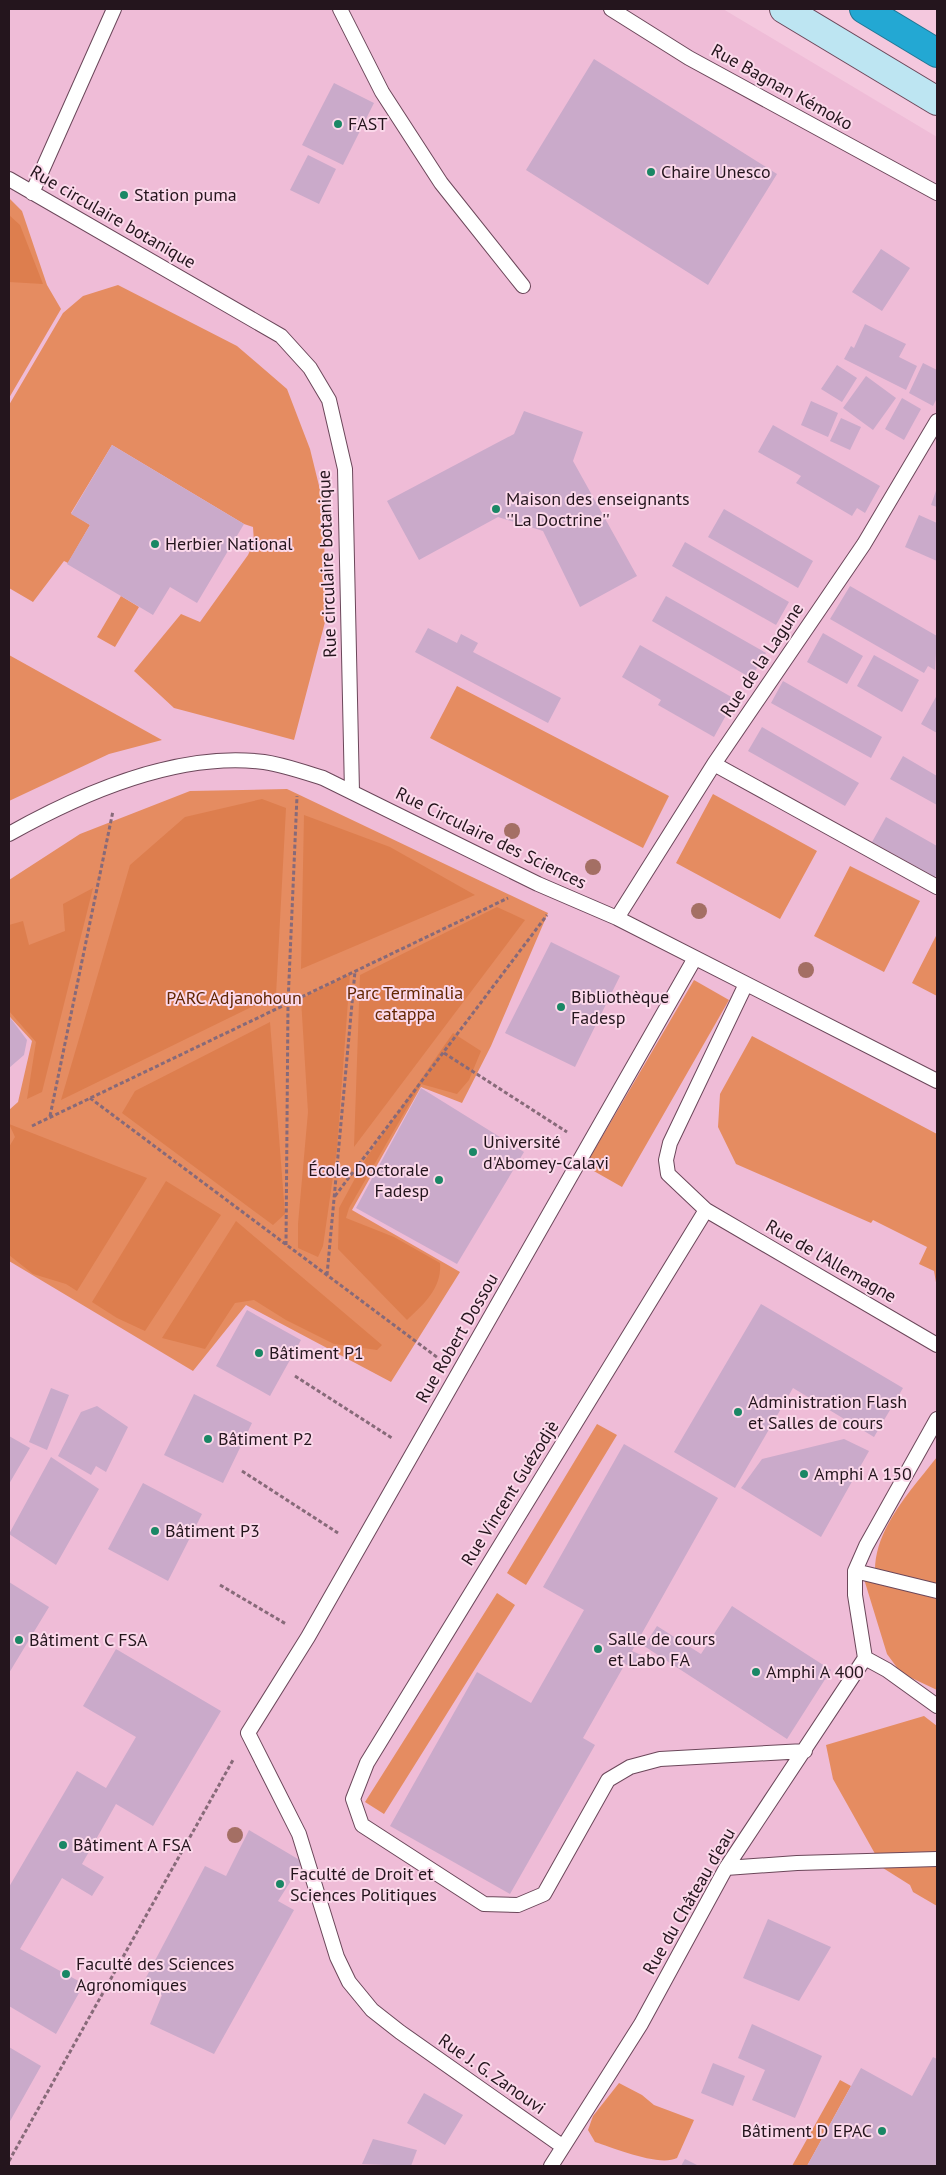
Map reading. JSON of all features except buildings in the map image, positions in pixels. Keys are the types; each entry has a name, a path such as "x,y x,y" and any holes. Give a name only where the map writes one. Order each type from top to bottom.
{"highway":[{"path":"864,9 937,53"}],"street":[{"path":"784,9 937,101"}],"lane":[{"path":"32,194 114,9"},
{"path":"340,9 382,92 441,183 523,286"},
{"name":"Rue Bagnan Kémoko","path":"611,9 689,58 937,193"},
{"name":"Rue circulaire botanique","path":"9,179 281,336 310,368 329,400 344,469 352,792"},
{"name":"Rue de la Lagune","path":"617,918 714,764 864,544 937,421"},
{"name":"Rue Circulaire des Sciences","path":"9,834 57,807 168,767 210,760 264,762 298,770 323,778 538,884 617,918 937,1081"},
{"path":"714,764 937,887"},
{"name":"Rue Robert Dossou","path":"248,1733 308,1637 360,1547 695,958"},
{"name":"Rue de l'Allemagne","path":"746,984 670,1143 666,1160 668,1174 706,1210 937,1345"},
{"name":"Rue Vincent Guézodjè","path":"706,1210 367,1762 352,1799 362,1825 476,1899 484,1904 518,1905 544,1894 608,1780 630,1767 660,1759 805,1751"},
{"path":"937,1419 866,1546 855,1571 855,1595 865,1658 887,1670 937,1706"},
{"path":"855,1571 937,1591"},
{"name":"Rue du Château d'eau","path":"551,2166 640,2024 726,1868 865,1658"},
{"name":"Rue J. G. Zanouvi","path":"248,1733 299,1834 337,1957 349,1982 372,2010 400,2032 562,2146"},
{"path":"726,1868 797,1863 937,1859"}],"path":[{"path":"286,1245 288,1003 298,770"},
{"path":"50,1117 118,785"},
{"path":"32,1126 538,884"},
{"path":"335,1196 562,894"},
{"path":"327,1276 355,971"},
{"path":"444,1053 588,1146"},
{"path":"90,1098 458,1374"},
{"path":"295,1376 414,1452"},
{"path":"242,1471 360,1547"},
{"path":"220,1585 308,1637"},
{"path":"9,2161 248,1733"}],"shaded area":[{"name":"Université d'Abomey-Calavi","path":"9,9 723,9 937,137 937,2166 9,2166"}],"green space":[{"path":"9,198 22,211 47,285 61,309 9,398"},
{"path":"9,215 20,225 43,284 9,282"},
{"path":"118,285 237,346 287,389 310,449 324,506 325,622 294,740 174,708 134,671 181,614 200,622 248,555 254,542 253,527 244,524 112,445 71,513 90,525 68,563 64,561 33,602 9,588 9,405 63,313 83,296"},
{"path":"121,596 139,607 115,647 97,637"},
{"path":"9,655 162,740 109,754 9,801"},
{"path":"457,686 669,796 643,848 430,738"},
{"name":"PARC Adjanohoun","path":"287,789 548,913 491,1046 462,1103 421,1087 352,1210 460,1272 391,1382 246,1305 193,1371 9,1261 9,1110 18,1102 32,1041 9,1016 9,880 80,834 190,791"},
{"path":"713,794 817,851 780,919 676,863"},
{"path":"262,799 286,808 276,995 61,1100 130,865 185,817"},
{"path":"304,815 390,847 475,895 301,969"},
{"path":"850,866 920,901 884,972 814,936"},
{"path":"93,888 42,1092 27,1099 36,1042 9,1011 9,925 23,921 29,945 65,931 63,904"},
{"name":"Parc Terminalia catappa","path":"497,907 525,920 354,1147 360,975"},
{"path":"937,934 937,996 912,983"},
{"path":"350,974 337,1149 323,1246 318,1257 298,1248 298,1224 308,1112 301,999"},
{"path":"694,980 729,1000 622,1187 585,1166"},
{"path":"270,1022 285,1214 273,1225 122,1113 135,1091"},
{"path":"453,1033 481,1051 469,1080 457,1094 421,1084 349,1208 346,1218 394,1237 440,1263 438,1280 431,1295 407,1320 338,1249 339,1208 365,1160"},
{"path":"752,1036 937,1134 937,1288 934,1271 919,1264 927,1247 873,1220 871,1223 736,1164 718,1127 720,1094"},
{"path":"9,1124 147,1178 77,1291 66,1284 33,1274 9,1255 9,1147 15,1137"},
{"path":"166,1181 221,1215 145,1331 117,1318 92,1302"},
{"path":"236,1221 382,1345 377,1350 334,1344 286,1320 254,1300 235,1303 205,1349 162,1338"},
{"path":"597,1424 617,1435 526,1585 507,1573"},
{"path":"937,1457 937,1586 875,1570 881,1539 888,1524 906,1496"},
{"path":"864,1579 937,1599 937,1690 901,1673 887,1654"},
{"path":"497,1593 515,1605 384,1814 365,1802"},
{"path":"924,1716 937,1726 937,1906 913,1892 910,1885 883,1868 833,1779 826,1745"},
{"path":"840,2080 851,2086 807,2166 792,2166"},
{"path":"619,2083 642,2095 654,2105 694,2120 677,2158 659,2160 648,2158 595,2142 588,2130 593,2116"}],"place":[{"name":"FAST","path":"338,124"},
{"name":"Chaire Unesco","path":"651,172"},
{"name":"Station puma","path":"124,195"},
{"name":"Maison des enseignants ''La Doctrine''","path":"496,509"},
{"name":"Herbier National","path":"155,544"},
{"name":"Bibliothèque Fadesp","path":"561,1007"},
{"name":"Université d'Abomey-Calavi","path":"473,1152"},
{"name":"École Doctorale Fadesp","path":"439,1180"},
{"name":"Bâtiment P1","path":"259,1353"},
{"name":"Administration Flash et Salles de cours","path":"738,1412"},
{"name":"Bâtiment P2","path":"208,1439"},
{"name":"Amphi A 150","path":"804,1474"},
{"name":"Bâtiment P3","path":"155,1531"},
{"name":"Bâtiment C FSA","path":"19,1640"},
{"name":"Salle de cours et Labo FA","path":"598,1649"},
{"name":"Amphi A 400","path":"756,1672"},
{"name":"Bâtiment A FSA","path":"63,1845"},
{"name":"Faculté de Droit et Sciences Politiques","path":"280,1884"},
{"name":"Faculté des Sciences Agronomiques","path":"66,1974"},
{"name":"Bâtiment D EPAC","path":"882,2131"}]}
